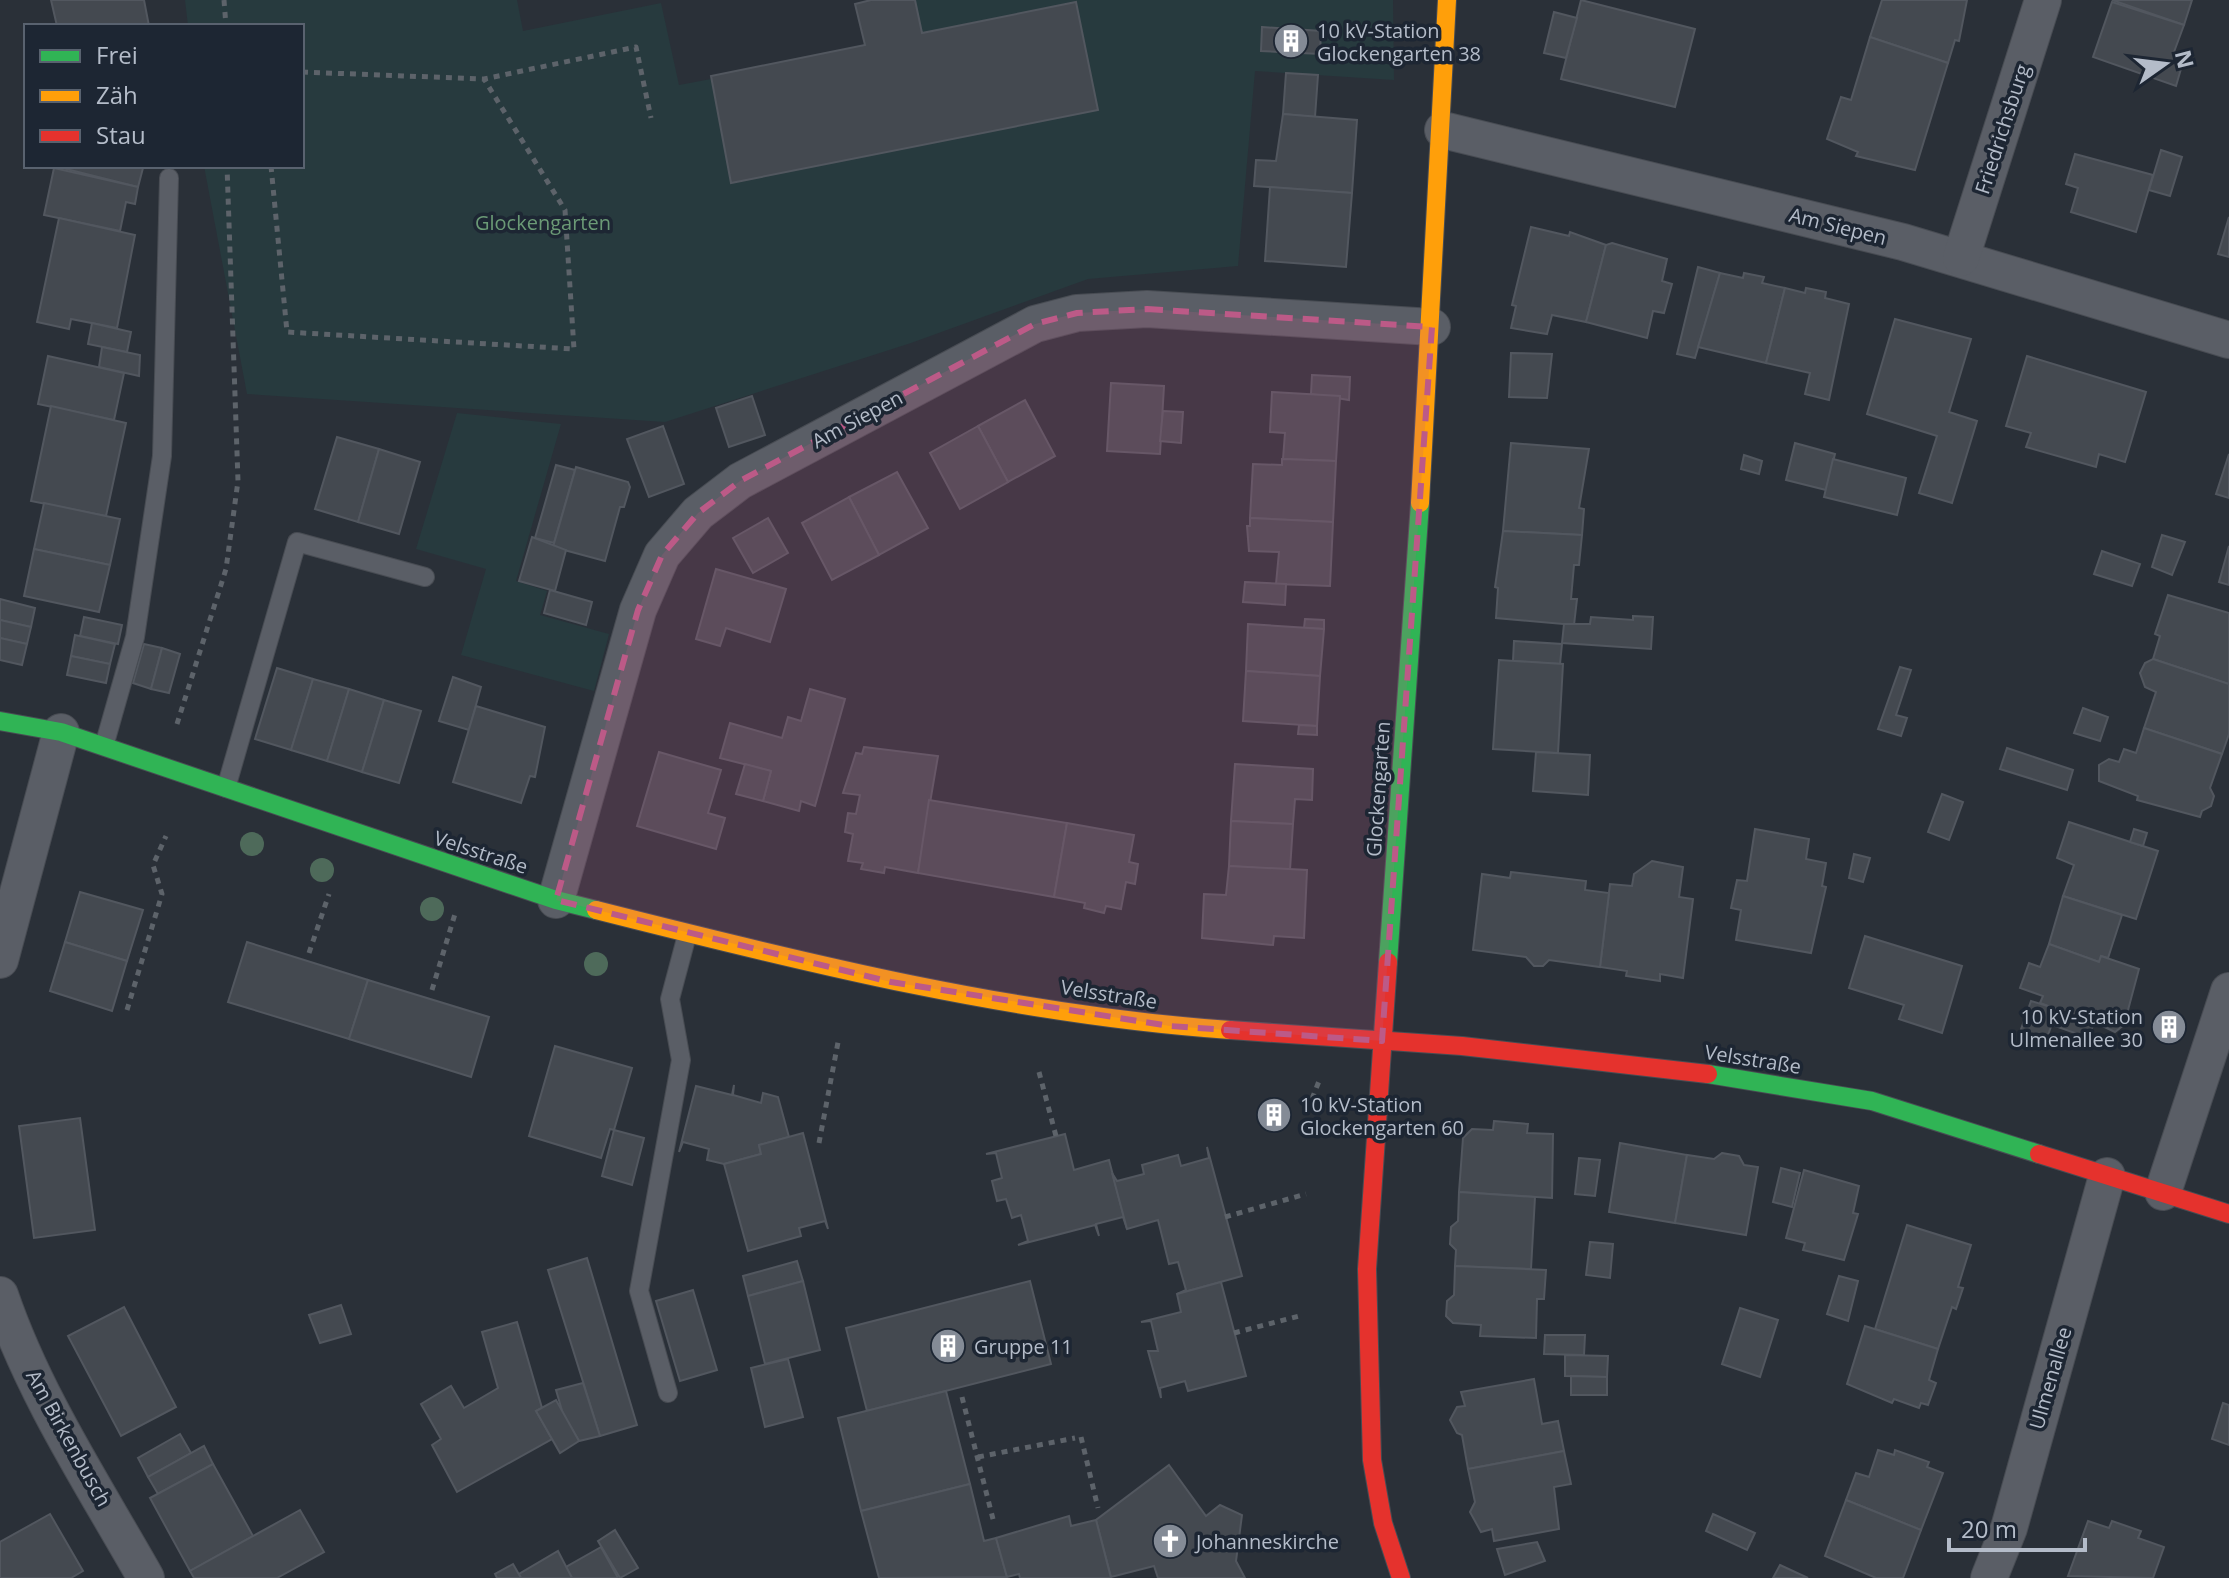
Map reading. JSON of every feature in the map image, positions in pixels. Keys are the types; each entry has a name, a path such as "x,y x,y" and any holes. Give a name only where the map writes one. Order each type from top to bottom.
{"street":[{"name":"Glockengarten","path":"1401,1578 1383,1523 1372,1460 1368,1399 1367,1269 1432,327 1447,0"},
{"name":"Friedrichsburg","path":"1961,258 2043,0"},
{"name":"Am Siepen","path":"1443,130 1961,258 2229,340"},
{"name":"Am Siepen","path":"556,900 638,610 662,555 698,513 740,481 1035,324 1077,313 1147,309 1432,327"},
{"name":"Velsstraße","path":"0,721 61,732 556,900 687,935 891,982 1141,1022 1667,1067 1872,1101 2229,1214"},
{"path":"0,960 61,732"},
{"path":"2163,1192 2229,991"},
{"name":"Ulmenallee","path":"1989,1578 2009,1528 2107,1176"},
{"name":"Am Birkenbusch","path":"0,1295 16,1340 53,1414 146,1578"}],"lane":[{"path":"104,746 135,637 162,456 169,178"},
{"path":"226,788 297,542 425,577"},
{"path":"668,1393 639,1291 681,1060 670,999 687,935"}],"path":[{"path":"224,0 226,24"},
{"path":"304,72 484,79 636,47 651,118"},
{"path":"271,168 287,332 574,349 565,210 484,79"},
{"path":"151,762 182,717 226,569 238,481 227,168"},
{"path":"127,1010 162,894 153,865 166,836"},
{"path":"309,953 329,894"},
{"path":"432,990 449,934"},
{"path":"819,1143 839,1037"},
{"path":"1039,1072 1056,1136"},
{"path":"1225,1217 1306,1194"},
{"path":"1234,1333 1299,1316"},
{"path":"962,1397 994,1523"},
{"path":"978,1457 1078,1437 1098,1508"}],"highlighted area":[{"path":"1147,309 1432,327 1382,1041 1170,1026 891,982 556,900 638,610 662,555 698,513 740,481 1035,324 1077,313"}],"green space":[{"name":"Glockengarten","path":"185,0 517,0 523,31 661,3 679,85 711,79 731,183 1098,109 1076,2 922,33 915,0 1393,0 1394,80 1255,71 1238,266 1088,279 911,343 665,422 247,394 204,168 304,168 304,24 188,24"},
{"path":"457,413 561,424 516,581 547,591 540,615 609,634 594,691 461,655 486,569 416,549"}],"building":[{"path":"51,0 144,0 149,24 57,24"},
{"path":"871,0 915,0 922,33 1076,2 1098,110 731,183 711,76 865,45 855,4"},
{"path":"1581,0 1695,29 1675,107 1561,79"},
{"path":"1882,0 1967,0 1959,41 1955,40 1948,63 1870,37"},
{"path":"2112,0 2192,0 2184,25"},
{"path":"2112,2 2184,25 2174,52 2185,55 2176,86 2093,57"},
{"path":"1554,12 1577,18 1566,58 1544,53"},
{"name":"10 kV-Station Glockengarten 38","path":"1262,27 1321,31 1320,54 1261,51"},
{"path":"1870,37 1948,63 1915,170 1856,156 1858,152 1827,139 1841,97 1851,100"},
{"path":"1286,73 1318,75 1315,117 1283,114"},
{"path":"1283,114 1357,120 1352,193 1254,186 1256,160 1276,161"},
{"path":"2161,150 2182,157 2170,196 2149,190"},
{"path":"2075,154 2153,175 2136,232 2071,212 2078,188 2066,184"},
{"path":"54,168 138,187 135,204 126,202 120,231 44,215"},
{"path":"62,168 143,168 138,187"},
{"path":"1270,187 1352,193 1346,267 1265,261"},
{"path":"2229,217 2229,257 2218,254"},
{"path":"59,218 135,235 117,328 71,319 69,329 37,322"},
{"path":"1531,227 1569,236 1570,232 1606,245 1586,322 1552,315 1547,334 1511,328 1516,306 1512,305"},
{"path":"1612,243 1667,259 1662,281 1672,284 1664,313 1653,311 1647,338 1586,322 1606,245"},
{"path":"1698,267 1720,273 1695,358 1677,354"},
{"path":"1720,273 1743,278 1744,273 1764,277 1762,283 1785,288 1766,363 1698,347"},
{"path":"1785,288 1805,293 1806,288 1826,292 1825,298 1849,304 1829,400 1805,394 1810,373 1766,363"},
{"path":"1895,319 1971,339 1949,412 1977,421 1952,503 1919,493 1937,436 1867,414"},
{"path":"92,323 131,332 127,352 88,344"},
{"path":"102,347 140,355 139,376 99,367"},
{"path":"1511,353 1552,354 1547,398 1509,397"},
{"path":"48,356 124,373 114,420 38,404"},
{"path":"2027,356 2146,392 2125,462 2099,454 2096,467 2026,447 2031,433 2006,426"},
{"path":"1312,375 1350,377 1349,400 1311,394"},
{"path":"1111,383 1164,386 1160,454 1107,451"},
{"path":"1272,392 1340,396 1336,461 1283,459 1285,433 1270,432"},
{"path":"752,396 765,435 729,447 716,408"},
{"path":"1025,400 1055,456 1008,482 978,426"},
{"path":"51,406 126,423 106,516 31,501"},
{"path":"1163,411 1183,412 1181,443 1160,441"},
{"path":"663,426 684,484 649,497 627,439"},
{"path":"978,426 1008,482 960,509 930,453"},
{"path":"337,437 379,449 358,522 315,509"},
{"path":"1511,443 1589,449 1579,508 1584,509 1582,535 1503,531"},
{"path":"1795,443 1835,454 1826,490 1786,480"},
{"path":"379,449 420,462 399,534 358,522"},
{"path":"2229,454 2229,498 2216,494"},
{"path":"1744,455 1762,461 1759,474 1741,469"},
{"path":"1282,459 1336,461 1333,522 1250,518 1253,464 1282,465"},
{"path":"1833,459 1906,478 1897,515 1824,497"},
{"path":"556,465 575,470 554,543 535,538"},
{"path":"576,467 628,482 630,487 624,507 620,507 605,561 553,547"},
{"path":"897,472 928,528 879,555 849,497"},
{"path":"849,497 879,555 832,580 802,523"},
{"path":"44,503 120,519 110,565 34,549"},
{"path":"768,518 788,553 753,573 733,538"},
{"path":"1250,518 1333,522 1330,586 1276,584 1279,552 1249,551 1247,526 1250,526"},
{"path":"1503,531 1582,535 1579,565 1574,565 1571,599 1577,599 1574,625 1496,618 1498,588 1495,587"},
{"path":"2162,535 2185,542 2172,575 2152,567"},
{"path":"532,537 566,550 555,591 519,581"},
{"path":"2229,546 2229,585 2219,582"},
{"path":"34,549 110,565 99,612 24,596"},
{"path":"2102,551 2140,564 2132,586 2094,574"},
{"path":"716,569 786,589 770,642 726,628 720,646 696,639"},
{"path":"1245,582 1286,584 1285,605 1243,602"},
{"path":"550,590 592,602 586,625 544,613"},
{"path":"2168,595 2229,613 2229,684 2153,659 2160,636 2155,634"},
{"path":"0,599 35,608 31,627 0,620"},
{"path":"1633,616 1653,617 1651,649 1562,643 1564,624 1590,624 1591,617 1633,620"},
{"path":"84,617 122,625 118,644 80,636"},
{"path":"1305,619 1324,620 1324,629 1304,628"},
{"path":"0,620 31,627 27,644 0,638"},
{"path":"1248,624 1324,629 1320,676 1246,671"},
{"path":"75,635 115,644 110,664 71,656"},
{"path":"0,638 27,644 22,665 0,660"},
{"path":"1514,641 1562,644 1560,664 1513,661"},
{"path":"144,644 162,648 151,689 133,683"},
{"path":"162,648 180,654 169,693 151,689"},
{"path":"71,656 110,664 106,683 67,675"},
{"path":"2153,659 2229,684 2229,734 2222,754 2144,728 2156,692 2145,687 2140,673 2145,663"},
{"path":"1499,660 1563,664 1558,753 1493,749"},
{"path":"1900,667 1911,670 1896,715 1907,718 1901,736 1878,729"},
{"path":"277,668 313,679 291,750 255,739"},
{"path":"1246,671 1320,676 1317,726 1243,721"},
{"path":"453,677 481,687 469,730 439,721"},
{"path":"313,679 349,689 327,761 291,750"},
{"path":"349,689 384,700 362,772 327,761"},
{"path":"810,689 845,699 815,806 801,801 799,811 763,801 771,771 720,758 730,723 782,738 788,717 801,721"},
{"path":"384,700 421,711 399,783 362,772"},
{"path":"476,706 545,727 535,777 530,776 521,803 453,782"},
{"path":"2083,708 2108,717 2100,741 2074,733"},
{"path":"1299,725 1317,726 1317,735 1298,734"},
{"path":"2144,728 2222,754 2210,788 2214,796 2211,806 2202,811 2200,817 2137,800 2138,796 2099,781 2099,765 2109,759 2119,762 2124,749 2136,753"},
{"path":"864,747 938,756 918,873 885,867 884,873 861,869 863,863 848,861 853,834 845,832 848,813 856,814 860,795 843,793 856,753 862,754"},
{"path":"2007,748 2073,770 2067,790 2000,769"},
{"path":"659,752 721,770 708,813 725,818 716,849 637,826"},
{"path":"1536,752 1590,755 1588,795 1533,791"},
{"path":"745,764 771,771 763,801 736,794"},
{"path":"1235,764 1313,769 1312,800 1295,799 1293,824 1231,821"},
{"path":"1942,794 1963,802 1949,840 1928,832"},
{"path":"929,800 1067,823 1054,897 918,873"},
{"path":"1231,821 1293,824 1290,870 1229,866"},
{"path":"2069,822 2158,851 2136,919 2063,896 2074,865 2057,858"},
{"path":"1067,823 1134,835 1129,862 1138,864 1135,884 1126,882 1121,909 1106,906 1104,913 1084,908 1085,903 1054,897"},
{"path":"1755,829 1809,839 1806,859 1826,863 1822,886 1826,887 1811,953 1736,940 1741,910 1731,908 1737,880 1747,881"},
{"path":"2134,829 2147,833 2143,846 2130,842"},
{"path":"1854,854 1870,858 1863,882 1849,878"},
{"path":"1652,861 1683,867 1679,897 1693,899 1683,978 1660,974 1660,981 1626,976 1627,971 1600,967 1610,884 1632,886 1634,874"},
{"path":"1229,866 1307,870 1304,938 1274,936 1273,945 1202,938 1204,894 1226,895"},
{"path":"1511,872 1586,881 1585,890 1609,893 1600,967 1549,960 1543,966 1534,966 1526,957 1473,950 1482,874 1510,878"},
{"path":"80,892 143,910 127,961 65,942"},
{"path":"2063,896 2122,915 2108,958 2101,956 2099,962 2049,944"},
{"path":"1865,936 1962,966 1942,1033 1899,1019 1904,1005 1849,988"},
{"path":"65,942 127,961 112,1011 50,991"},
{"path":"247,942 368,980 349,1039 228,1002"},
{"path":"2049,944 2099,962 2101,956 2139,969 2124,1025 2115,1032 2094,1022 2089,1038 2052,1025 2057,1009 2040,1003 2043,996 2020,988 2029,963 2040,967"},
{"path":"368,980 489,1017 471,1077 349,1039"},
{"path":"2031,1001 2057,1009 2045,1044 2019,1035"},
{"name":"10 kV-Station Ulmenallee 30","path":"2167,1014 2178,1017 2171,1040 2160,1037"},
{"path":"555,1046 632,1068 614,1130 610,1129 601,1158 529,1136"},
{"path":"734,1085 733,1095 761,1103 763,1093 778,1097 789,1137 759,1145 761,1154 724,1164 707,1160 709,1149 683,1142 679,1152 696,1086 732,1095"},
{"name":"10 kV-Station Glockengarten 60","path":"1266,1109 1284,1111 1284,1121 1264,1119"},
{"path":"80,1118 95,1230 34,1238 19,1126"},
{"path":"1494,1121 1528,1124 1527,1133 1553,1134 1552,1198 1459,1192 1463,1138 1472,1129 1493,1130"},
{"path":"614,1130 644,1138 632,1185 602,1176"},
{"path":"803,1133 828,1229 825,1221 799,1228 801,1236 748,1251 724,1164 761,1154 759,1145"},
{"path":"1065,1134 1074,1170 1109,1160 1127,1229 1123,1217 1096,1224 1099,1236 1095,1225 1018,1245 1028,1241 1021,1215 1012,1218 1006,1199 997,1201 992,1181 1002,1178 996,1153 986,1154"},
{"path":"1620,1143 1687,1155 1675,1223 1609,1212"},
{"path":"1207,1147 1242,1276 1177,1294 1186,1290 1178,1262 1169,1264 1158,1220 1127,1229 1112,1173 1117,1181 1144,1174 1142,1165 1178,1155 1181,1166 1209,1158"},
{"path":"1722,1153 1739,1156 1744,1165 1758,1167 1746,1235 1675,1223 1687,1155 1714,1159"},
{"path":"1579,1158 1600,1160 1595,1196 1575,1194"},
{"path":"1781,1168 1800,1173 1792,1207 1773,1202"},
{"path":"1804,1170 1859,1186 1853,1213 1858,1214 1844,1260 1803,1250 1805,1243 1786,1238"},
{"path":"1459,1192 1535,1197 1531,1269 1455,1266 1456,1250 1450,1244 1451,1227 1458,1221"},
{"path":"1907,1225 1971,1245 1958,1287 1963,1288 1956,1309 1952,1307 1938,1349 1875,1329"},
{"path":"1590,1242 1613,1244 1610,1278 1586,1275"},
{"path":"587,1258 637,1425 600,1436 548,1270"},
{"path":"797,1261 803,1281 748,1296 743,1276"},
{"path":"1455,1266 1546,1270 1544,1299 1537,1299 1536,1338 1480,1336 1481,1325 1453,1323 1446,1316 1447,1301 1454,1295"},
{"path":"1839,1276 1858,1281 1848,1321 1827,1314"},
{"path":"803,1281 820,1350 765,1364 748,1296"},
{"name":"Gruppe 11","path":"1030,1281 1051,1364 867,1411 846,1328"},
{"path":"1221,1282 1246,1376 1188,1391 1185,1381 1160,1388 1161,1398 1148,1351 1158,1351 1151,1321 1141,1322 1181,1312 1177,1294"},
{"path":"693,1290 717,1370 680,1381 656,1301"},
{"path":"341,1305 351,1334 320,1343 309,1315"},
{"path":"124,1307 176,1407 121,1436 68,1336"},
{"path":"1740,1308 1778,1320 1760,1377 1722,1364"},
{"path":"517,1322 542,1408 536,1411 552,1439 457,1492 432,1445 441,1439 421,1404 451,1386 464,1408 498,1388 482,1332"},
{"path":"1865,1326 1938,1349 1929,1380 1936,1383 1928,1405 1921,1403 1919,1408 1894,1399 1892,1403 1847,1384"},
{"path":"1545,1335 1585,1335 1584,1355 1544,1354"},
{"path":"1565,1355 1608,1356 1607,1377 1565,1376"},
{"path":"788,1359 803,1417 765,1427 751,1368"},
{"path":"1571,1376 1607,1377 1607,1395 1571,1395"},
{"path":"1534,1379 1542,1424 1558,1421 1564,1451 1468,1469 1462,1435 1457,1433 1450,1420 1457,1407 1465,1406 1461,1392"},
{"path":"583,1383 600,1436 579,1441 563,1414 556,1390"},
{"path":"946,1391 970,1484 861,1511 838,1418"},
{"path":"556,1400 579,1441 560,1453 536,1411"},
{"path":"2223,1403 2229,1405 2229,1445 2212,1439"},
{"path":"180,1434 191,1453 148,1477 138,1458"},
{"path":"204,1446 213,1464 158,1494 148,1477"},
{"path":"1878,1450 1894,1455 1895,1450 1929,1462 1927,1467 1943,1473 1921,1530 1846,1500 1856,1473 1869,1477"},
{"path":"1564,1451 1571,1484 1554,1487 1559,1529 1494,1541 1492,1529 1481,1532 1470,1512 1475,1502 1468,1469"},
{"path":"213,1464 253,1536 190,1571 150,1498"},
{"name":"Johanneskirche","path":"1169,1465 1206,1516 1220,1505 1242,1515 1236,1561 1245,1578 1158,1578 1154,1566 1111,1577 1096,1520"},
{"path":"970,1484 984,1541 996,1538 1007,1577 879,1578 861,1511"},
{"path":"1846,1500 1921,1530 1903,1578 1876,1578 1825,1556"},
{"path":"300,1510 324,1552 277,1578 194,1578 190,1571"},
{"path":"50,1514 83,1571 71,1578 0,1578 0,1542"},
{"path":"1713,1514 1755,1533 1747,1550 1706,1531"},
{"path":"1069,1516 1071,1526 1096,1520 1111,1578 1020,1578 1019,1574 1007,1577 996,1538"},
{"path":"2088,1521 2109,1528 2112,1521 2141,1531 2138,1538 2164,1547 2153,1578 2068,1576"},
{"path":"615,1530 638,1568 620,1578 598,1541"},
{"path":"1537,1542 1545,1561 1505,1575 1497,1549"},
{"path":"601,1547 618,1578 572,1578 566,1567"},
{"path":"558,1551 572,1578 521,1578 519,1574"},
{"path":"513,1564 521,1578 497,1578 495,1574"},
{"path":"1780,1565 1808,1578 1773,1578"}],"traffic: fast":[{"path":"1388,962 1420,503"},
{"path":"0,721 61,732 556,900 596,910"},
{"path":"1708,1074 1872,1101 2039,1154"}],"traffic: slow":[{"path":"1420,503 1447,0"},
{"path":"596,910 832,967 990,999 1150,1023 1230,1030"}],"traffic: jam":[{"path":"1388,962 1367,1269 1372,1460 1383,1523 1401,1578"},
{"path":"1230,1030 1462,1046 1708,1074"},
{"path":"2039,1154 2229,1214"}],"place":[{"name":"10 kV-Station Glockengarten 38","path":"1291,41"},
{"name":"10 kV-Station Ulmenallee 30","path":"2169,1027"},
{"name":"10 kV-Station Glockengarten 60","path":"1274,1115"},
{"name":"Gruppe 11","path":"948,1346"},
{"name":"Johanneskirche","path":"1170,1541"}]}
